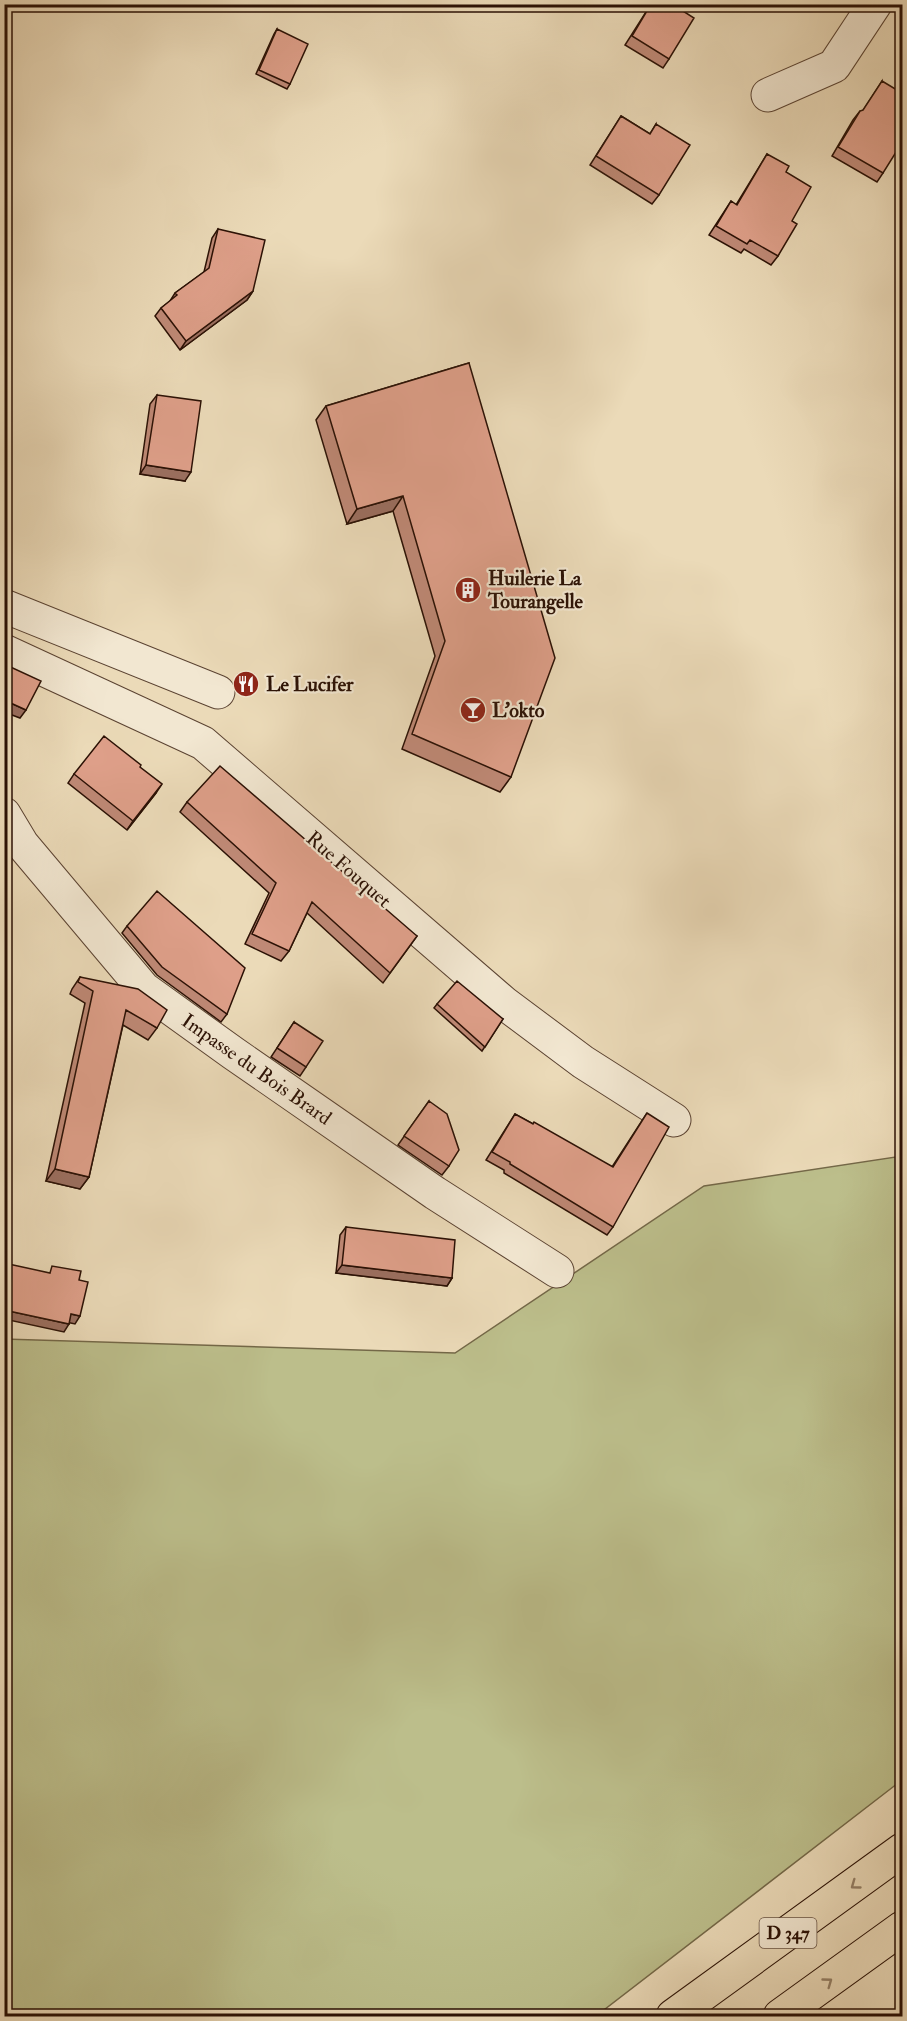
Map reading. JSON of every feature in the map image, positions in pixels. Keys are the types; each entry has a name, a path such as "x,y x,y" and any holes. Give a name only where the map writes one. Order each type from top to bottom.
{"highway":[{"name":"D 347","path":"673,2016 903,1850"},
{"path":"780,2016 903,1928"}],"street":[{"path":"768,94 834,66 875,4"},
{"path":"4,606 218,692"},
{"name":"Rue Fouquet","path":"4,651 203,743 504,1003 583,1062 674,1120"},
{"name":"Impasse du Bois Brard","path":"4,814 22,844 144,989 435,1193 557,1271"}],"green space":[{"path":"902,1156 902,1780 596,2016 5,2016 4,1339 455,1353 704,1186"}],"building":[{"path":"651,4 672,4 694,18 669,59 632,36"},
{"path":"277,29 308,44 290,84 259,70"},
{"path":"882,81 902,93 903,96 903,141 883,173 838,147"},
{"path":"621,116 650,134 656,124 690,145 659,195 596,156"},
{"path":"767,154 789,166 786,172 811,187 792,221 797,224 778,256 750,240 747,244 716,226 731,201 737,205"},
{"path":"218,229 265,240 253,291 186,341 161,308 177,295 175,293 209,268"},
{"name":"Huilerie La Tourangelle","path":"469,363 555,658 511,777 412,734 445,641 403,496 357,509 326,406"},
{"path":"157,395 201,401 191,472 146,465"},
{"path":"4,664 41,681 26,710 4,700"},
{"path":"104,736 162,784 133,821 74,774"},
{"path":"220,766 417,936 390,973 312,902 289,951 252,934 276,883 187,802"},
{"path":"157,891 245,968 227,1014 162,967 127,926"},
{"path":"80,977 138,989 167,1010 157,1028 126,1010 89,1177 55,1169 93,991 78,982"},
{"path":"457,981 503,1019 485,1047 437,1004"},
{"path":"294,1022 323,1041 306,1067 277,1048"},
{"path":"429,1101 447,1114 459,1150 449,1166 404,1136"},
{"path":"647,1113 669,1127 613,1227 492,1152 515,1114 533,1124 534,1122 613,1167"},
{"path":"346,1227 455,1240 452,1278 342,1265"},
{"path":"4,1263 50,1273 52,1266 81,1271 79,1280 88,1282 80,1316 71,1314 69,1324 4,1310"}],"place":[{"name":"Huilerie La Tourangelle","path":"468,590"},
{"name":"Le Lucifer","path":"246,684"},
{"name":"L'okto","path":"473,710"}]}
